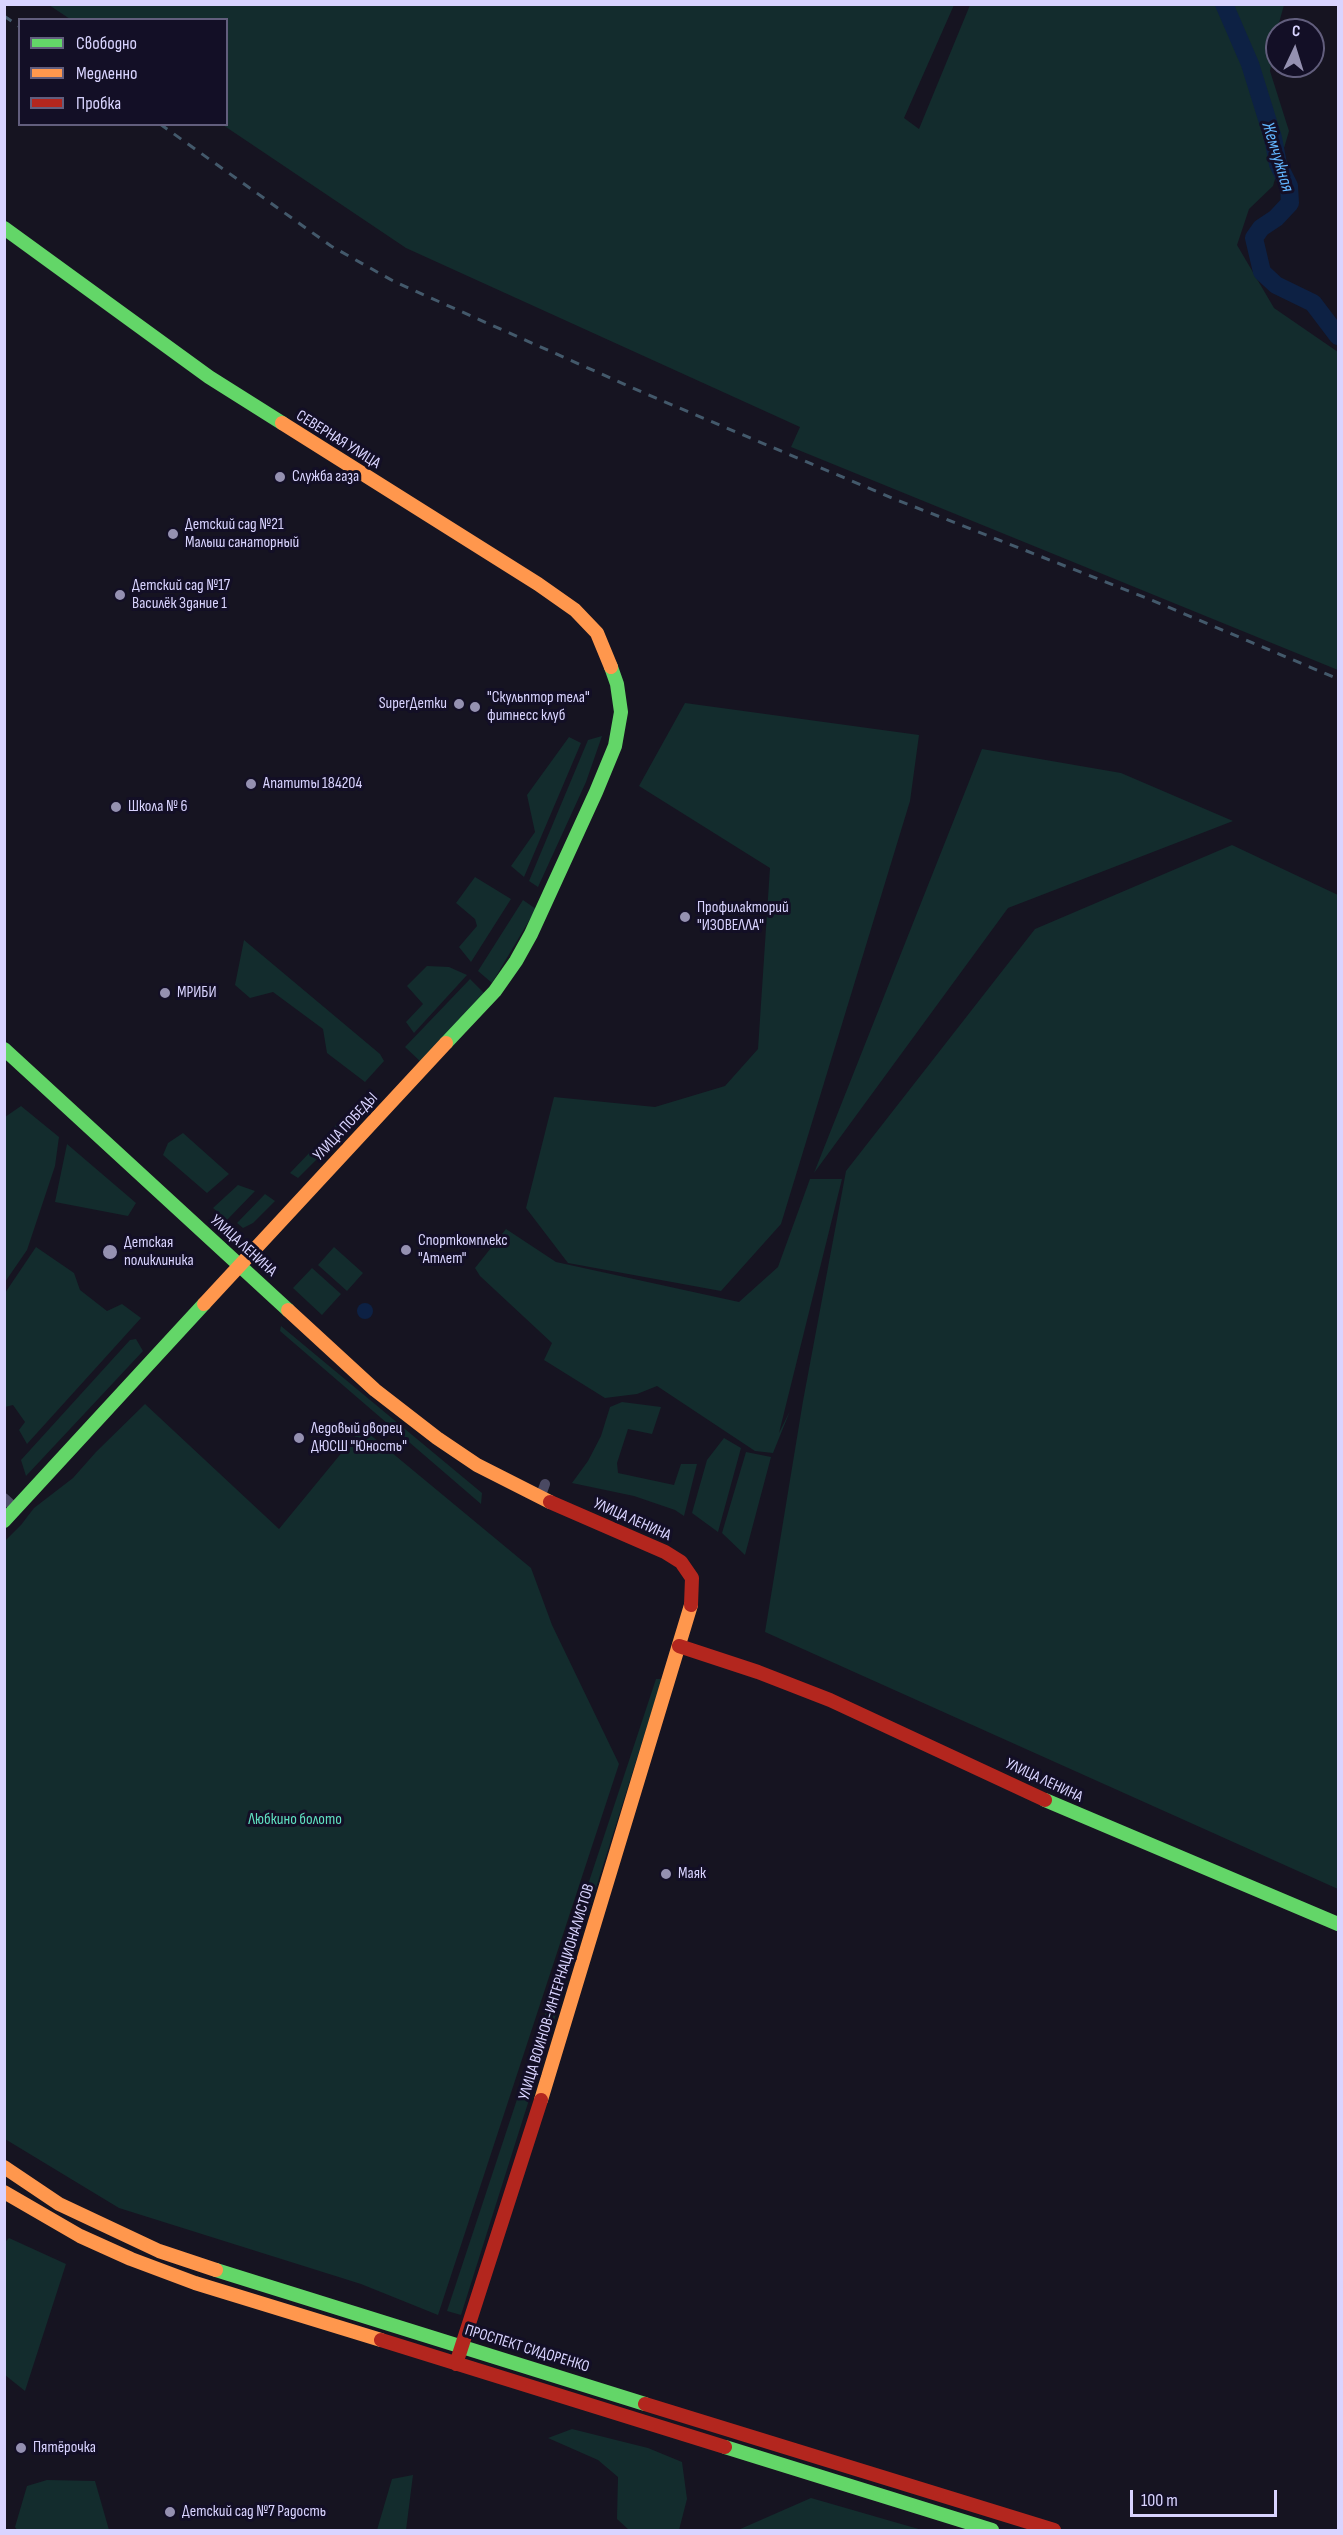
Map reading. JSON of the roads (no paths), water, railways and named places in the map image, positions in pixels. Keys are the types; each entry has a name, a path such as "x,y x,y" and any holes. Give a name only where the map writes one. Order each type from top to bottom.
{"main road":[{"name":"СЕВЕРНАЯ УЛИЦА","path":"4,228 209,377 538,584 575,610 597,633 612,665 620,700"},
{"name":"УЛИЦА ПОБЕДЫ","path":"4,1521 147,1368 238,1265 495,991 516,961 611,756 619,727 620,700"},
{"name":"УЛИЦА ЛЕНИНА","path":"4,1049 375,1389 437,1438 477,1465 540,1498 656,1548 681,1562 692,1578 693,1589 679,1646 758,1672 830,1700 1076,1814 1338,1924"},
{"name":"УЛИЦА ВОИНОВ-ИНТЕРНАЦИОНАЛИСТОВ","path":"456,2364 536,2116 679,1646"},
{"name":"ПРОСПЕКТ СИДОРЕНКО","path":"4,2167 86,2219 159,2251 1053,2530"},
{"path":"4,2192 80,2236 131,2259 195,2283 992,2530"},
{"path":"80,2236 86,2219"},
{"path":"710,2442 722,2427"}],"street":[{"path":"540,1498 545,1484"},
{"path":"4,1498 16,1509"}],"water":[{"path":"362,1303 368,1303 373,1311 371,1317 362,1319 357,1314 357,1308"}],"waterway":[{"name":"Жемчужная","path":"1224,4 1250,64 1273,138 1278,164 1289,186 1290,203 1276,218 1261,228 1254,238 1262,272 1276,285 1313,303 1338,336"}],"railway":[{"path":"4,16 18,26"},
{"path":"163,126 331,246 395,282 644,393 892,498 1149,599 1338,679"}],"place":[{"name":"Служба газа","path":"280,477"},
{"name":"Детский сад №21 Малыш санаторный","path":"173,534"},
{"name":"Детский сад №17 Василёк Здание 1","path":"120,595"},
{"name":"SuperДетки","path":"459,704"},
{"name":"\"Скульптор тела\" фитнесс клуб","path":"475,707"},
{"name":"Апатиты 184204","path":"251,784"},
{"name":"Школа № 6","path":"116,807"},
{"name":"Профилакторий \"ИЗОВЕЛЛА\"","path":"685,917"},
{"name":"МРИБИ","path":"165,993"},
{"name":"Спорткомплекс \"Атлет\"","path":"406,1250"},
{"name":"Детская поликлиника","path":"110,1252"},
{"name":"Ледовый дворец ДЮСШ \"Юность\"","path":"299,1438"},
{"name":"Маяк","path":"666,1874"},
{"name":"Пятёрочка","path":"21,2448"},
{"name":"Детский сад №7 Радость","path":"170,2512"}],"park label":[{"name":"Любкино болото","path":"295,1820"}]}
